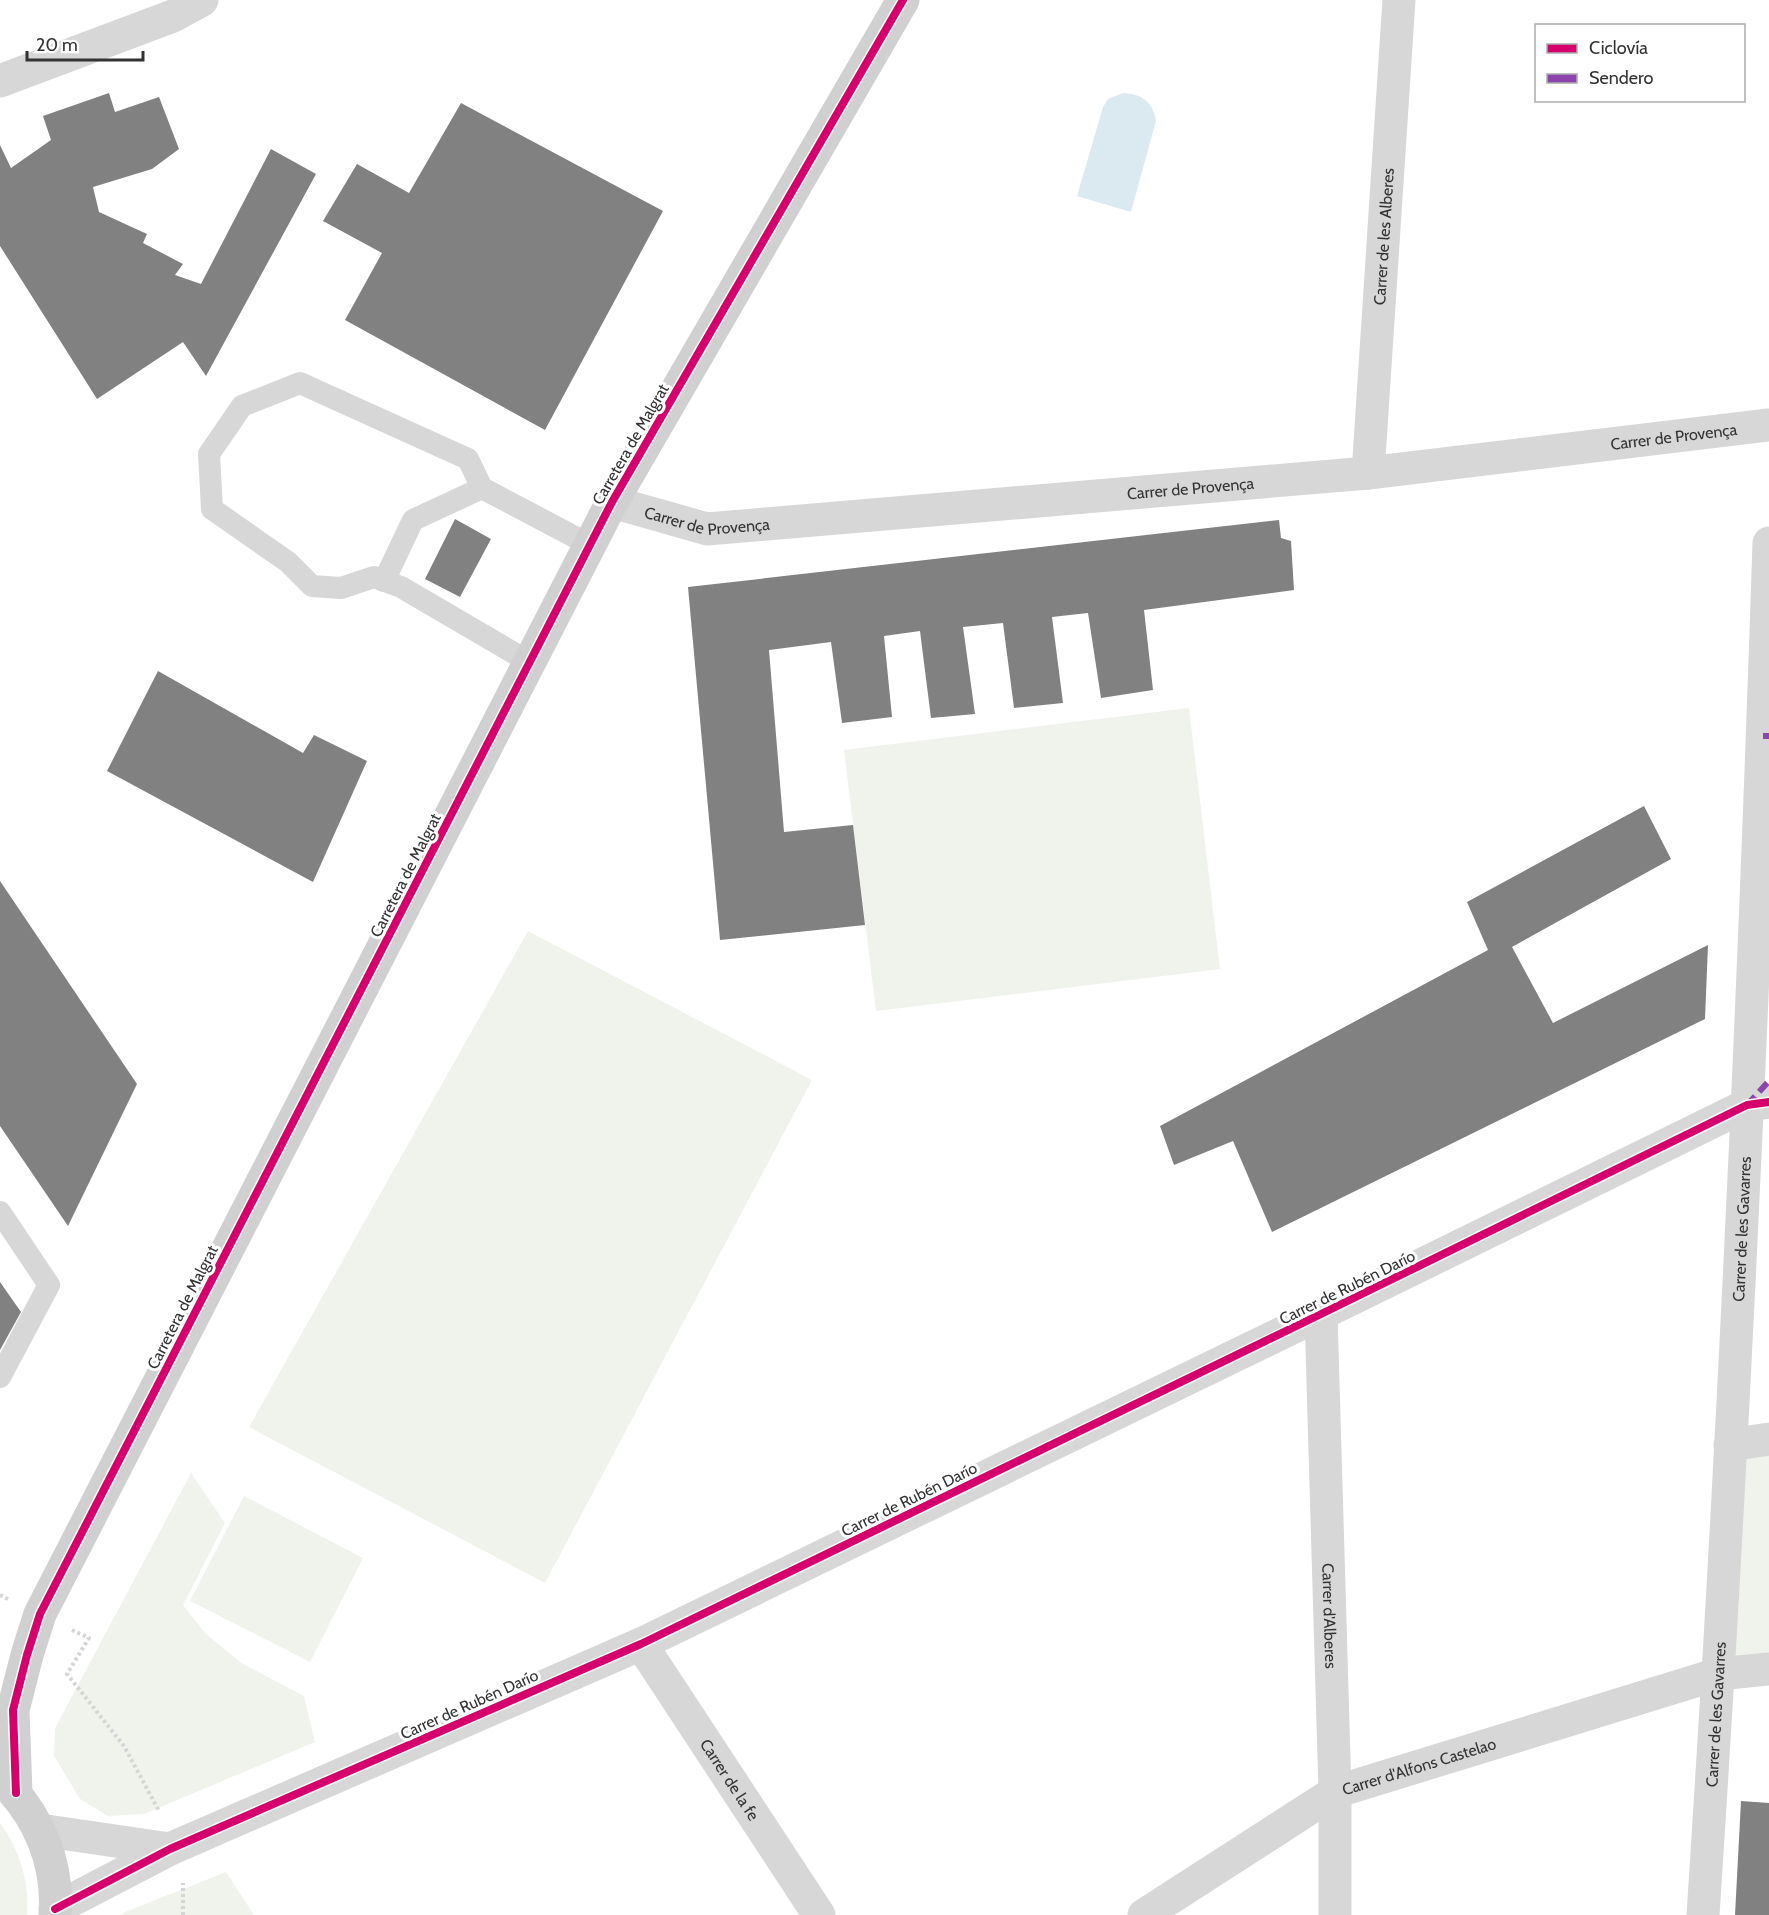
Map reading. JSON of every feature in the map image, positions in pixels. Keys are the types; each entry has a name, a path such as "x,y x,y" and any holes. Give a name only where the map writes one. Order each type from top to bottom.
{"street":[{"path":"0,81 173,16 202,0"},
{"name":"Carretera de Malgrat","path":"8,1785 13,1710 40,1614 612,502 903,0"},
{"name":"Carrer de les Alberes","path":"1368,473 1399,0"},
{"name":"Carrer de Provença","path":"612,502 707,529 1368,473 1769,425"},
{"name":"Carrer de les Gavarres","path":"1703,1915 1730,1445 1758,1104 1769,543"},
{"path":"1758,1104 1769,1081"},
{"name":"Carrer de Rubén Darío","path":"55,1912 174,1848 641,1644 1758,1104"},
{"name":"Carrer d'Alberes","path":"1321,1314 1335,1792 1335,1915"},
{"path":"1730,1445 1769,1439"},
{"name":"Carretera de Malgrat","path":"0,1660 40,1614"},
{"name":"Carrer de la fe","path":"641,1644 819,1915"},
{"name":"Carrer d'Alfons Castelao","path":"1144,1915 1335,1792 1718,1674 1769,1669"},
{"path":"8,1785 29,1811 40,1830 52,1868 55,1912"},
{"path":"40,1830 174,1848"}],"lane":[{"path":"530,662 401,586 374,577 341,588 312,586 288,562 212,509 209,454 242,406 300,383 468,459 482,488 590,545"},
{"path":"384,581 413,520 482,488"},
{"path":"0,1212 49,1286 0,1377"}],"path":[{"path":"0,1595 89,1638 68,1674 124,1746 174,1848 183,1880 183,1915"}],"shaded area":[{"path":"1123,93 1136,95 1146,100 1156,121 1131,212 1077,196 1103,107 1108,99"},
{"path":"1189,708 1220,969 876,1011 844,750"},
{"path":"528,931 812,1080 545,1583 249,1427"},
{"path":"1769,1452 1769,1658 1732,1664 1741,1457"},
{"path":"191,1473 225,1523 183,1605 206,1634 243,1664 304,1696 315,1742 144,1814 108,1816 80,1799 54,1756 55,1728"},
{"path":"244,1496 363,1558 310,1662 190,1601"},
{"path":"0,1823 13,1844 22,1867 27,1891 27,1915 0,1915"},
{"path":"226,1872 254,1915 121,1915 125,1912"}],"building":[{"path":"109,93 115,112 159,97 179,149 152,169 93,187 99,212 147,234 143,243 183,264 175,275 201,284 271,149 316,174 206,376 183,342 97,399 0,246 0,145 11,168 51,140 43,116"},
{"path":"461,103 663,211 545,430 345,320 382,253 323,221 357,164 409,193"},
{"path":"455,519 491,539 460,597 425,579"},
{"path":"1279,520 1281,538 1291,541 1294,590 1144,610 1153,690 1101,698 1088,613 1052,617 1063,703 1014,708 1003,623 963,627 975,714 931,718 920,631 884,636 892,717 842,723 831,642 769,650 784,832 853,825 865,925 720,940 688,587"},
{"path":"158,671 303,753 314,735 367,761 313,882 107,771"},
{"path":"1644,806 1671,859 1512,947 1553,1023 1708,945 1705,1019 1272,1232 1233,1141 1174,1165 1160,1126 1488,950 1467,902"},
{"path":"0,881 137,1084 68,1226 0,1126"},
{"path":"0,1282 21,1312 0,1350"},
{"path":"1741,1801 1769,1803 1769,1915 1735,1915"}],"marked path":[{"path":"1763,736 1769,736"},
{"path":"1747,1105 1769,1081"}],"cycle path":[{"path":"16,1793 13,1710 40,1614 612,502 903,0"},
{"path":"55,1909 170,1849 641,1644 1747,1105 1769,1102"}]}
